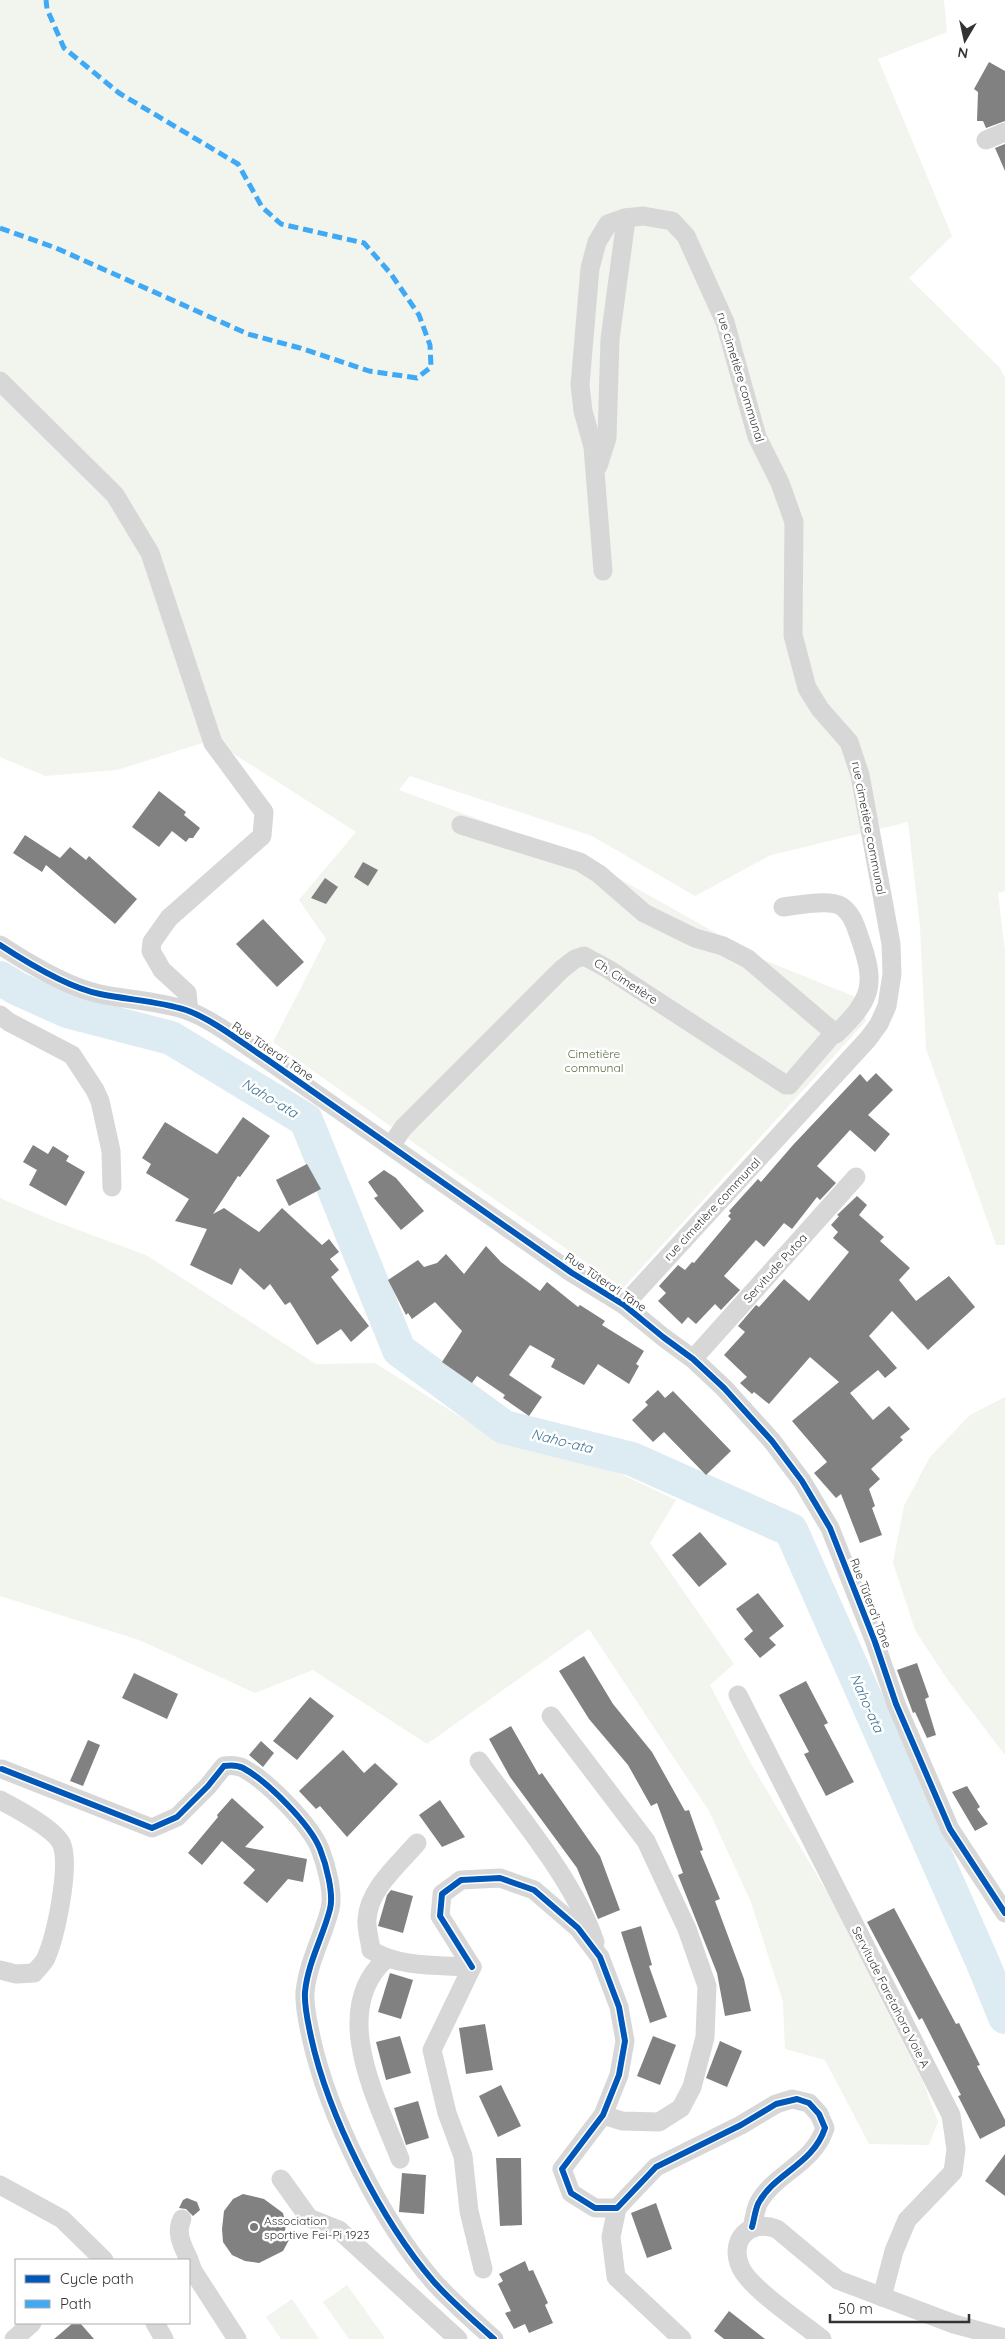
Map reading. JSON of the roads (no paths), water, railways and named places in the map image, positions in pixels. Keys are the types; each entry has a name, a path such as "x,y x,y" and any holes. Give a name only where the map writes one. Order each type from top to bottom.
{"street":[{"path":"986,140 1005,132"},
{"name":"rue cimetière communal","path":"624,1305 874,1032 884,1015 890,997 891,944 860,775 854,753 850,742 831,723 810,696 793,635 794,522 780,483 758,436 725,322 686,236 672,221 643,216 625,218"},
{"path":"595,472 602,457 607,438 610,339 626,227 625,218 608,224 597,242 590,268 580,385 583,411 593,447 595,472 603,571"},
{"path":"0,381 115,495 150,553 212,743 264,812 262,836 169,918 152,942 151,951 162,970 187,993 189,1011"},
{"path":"461,825 580,862 599,874 644,913 695,938 723,946 748,959 772,977 833,1034"},
{"name":"Ch. Cimetière","path":"391,1146 404,1128 562,969 575,959 584,956 608,969 786,1085 789,1085 833,1034 851,1020 865,1000 871,983 868,964 854,921 840,905 826,903 783,907"},
{"name":"Rue Tūtera'i Tāne","path":"0,946 32,966 98,994 158,1003 189,1011 265,1058 572,1273 624,1305 693,1359 724,1388 788,1461 830,1528 875,1642 896,1704 950,1829 1005,1913"},
{"path":"0,1015 9,1022 72,1055 95,1090 100,1101 111,1151 112,1187"},
{"name":"Servitude Putoa","path":"693,1359 856,1177"},
{"name":"Servitude Faretahora Voie A","path":"738,1695 951,2115 956,2149 954,2172 908,2220 894,2251 882,2297"},
{"path":"551,1716 646,1841 687,1930 707,1986 705,2037 692,2087 680,2108 659,2122 622,2121 603,2115"},
{"path":"479,1761 563,1877 588,1919 619,2007 625,2041 619,2075 603,2115 562,2169 571,2193 595,2208 617,2208"},
{"path":"2,1769 152,1828 177,1816 208,1786 224,1766 241,1767 255,1776 292,1808 320,1847 329,1887 330,1907 309,1967 305,1993 307,2017 318,2069 340,2124 368,2182 400,2238 434,2282 494,2339"},
{"path":"0,1800 49,1830 62,1844 63,1864 60,1915 45,1960 34,1973 16,1974 0,1970"},
{"path":"417,1843 385,1880 369,1904 366,1922 371,1950 386,1959 419,1964 472,1967"},
{"path":"472,1967 440,1916 442,1894 460,1880 500,1878 534,1890 578,1928 600,1957"},
{"path":"386,1959 377,1968 362,1995 358,2022 362,2056 400,2159"},
{"path":"472,1967 432,2050 447,2113 463,2156 469,2211 483,2269"},
{"path":"682,2339 616,2277 611,2237 617,2208 656,2167 741,2125 776,2104 797,2099 809,2104 819,2114 825,2128 822,2139 814,2150 771,2188 758,2205 752,2227"},
{"path":"282,2179 309,2218 339,2230 458,2339"},
{"path":"0,2185 62,2219 102,2259"},
{"path":"182,2219 179,2226 179,2236 189,2259"},
{"path":"822,2339 751,2284 741,2267 738,2242 752,2227 766,2225 777,2229 838,2280 954,2324 1005,2338"},
{"path":"190,2263 193,2271 238,2339"},
{"path":"14,2339 31,2324"},
{"path":"155,2324 164,2339"}],"waterway":[{"name":"Naho-ata","path":"0,978 16,988 67,1011 171,1038 306,1120 399,1350 504,1427 632,1459 791,1530 983,1963 1005,2017"}],"place":[{"name":"Association sportive Fei-Pi 1923","path":"254,2227"}],"park label":[{"name":"Cimetière communal","path":"594,1060"}]}
